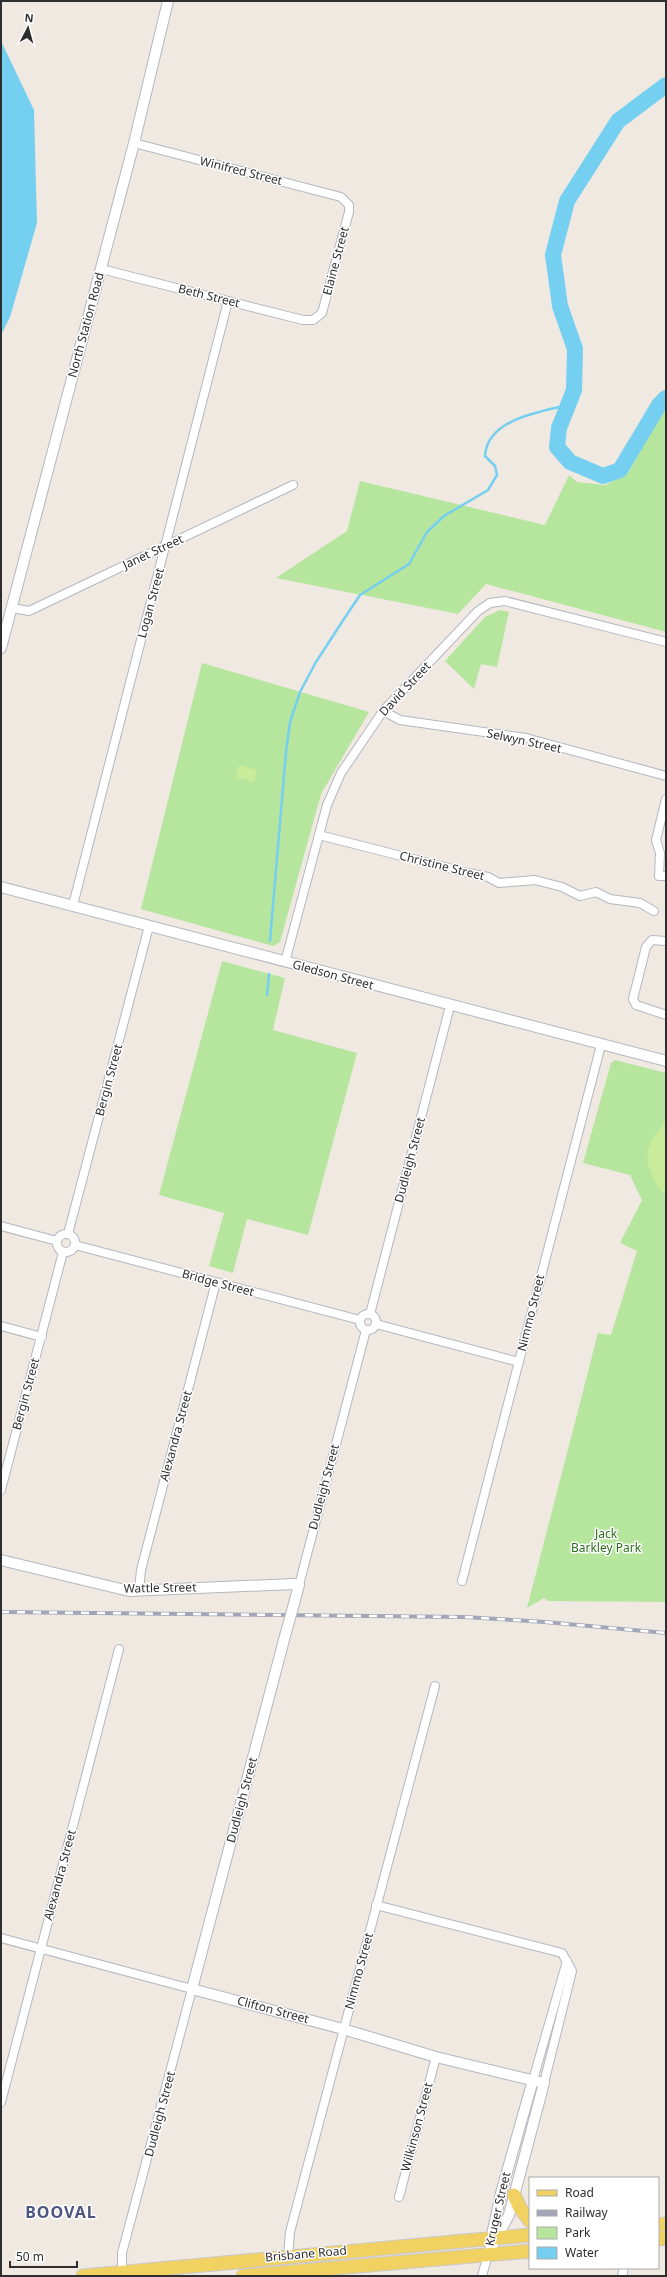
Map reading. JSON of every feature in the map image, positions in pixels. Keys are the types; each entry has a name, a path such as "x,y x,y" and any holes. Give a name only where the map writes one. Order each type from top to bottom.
{"main road":[{"path":"514,2194 520,2208 529,2220"},
{"name":"Brisbane Road","path":"83,2276 122,2271 194,2270 288,2256 529,2234"},
{"name":"Brisbane Road","path":"243,2276 341,2272 488,2254 529,2251"}],"street":[{"name":"North Station Road","path":"1,648 134,144 168,1"},
{"name":"Winifred Street","path":"134,144 337,196 347,202"},
{"name":"Elaine Street","path":"318,319 324,309 349,212 347,202"},
{"name":"Beth Street","path":"101,269 303,320 318,319"},
{"name":"Logan Street","path":"73,905 228,301"},
{"name":"Janet Street","path":"12,608 29,611 293,485"},
{"name":"David Street","path":"285,962 332,790 362,740 383,711 478,611 490,603 505,601 666,642"},
{"name":"Selwyn Street","path":"383,711 400,720 526,738 666,776"},
{"path":"666,799 657,836 660,853 658,872 660,876 666,876"},
{"name":"Christine Street","path":"319,835 468,873 483,875 499,883 535,880 562,887 580,896 596,892 610,899 640,903 654,912"},
{"name":"Gledson Street","path":"1,887 666,1062"},
{"name":"Bergin Street","path":"68,1234 149,926"},
{"path":"666,941 652,940 646,947 633,999 636,1005 641,1008 666,1015"},
{"name":"Dudleigh Street","path":"370,1314 450,1006"},
{"name":"Nimmo Street","path":"462,1581 601,1045"},
{"path":"1,1226 57,1241"},
{"path":"68,1234 74,1238 75,1245 71,1251 63,1252 58,1247 57,1241 61,1235 68,1234"},
{"name":"Bridge Street","path":"75,1245 360,1320"},
{"name":"Bergin Street","path":"1,1490 63,1252"},
{"name":"Alexandra Street","path":"140,1590 141,1570 216,1282"},
{"path":"370,1314 375,1318 376,1324 372,1329 366,1330 361,1326 360,1320 363,1315 370,1314"},
{"path":"376,1324 519,1362"},
{"path":"1,1326 42,1337"},
{"name":"Dudleigh Street","path":"122,2271 122,2253 366,1330"},
{"name":"Wattle Street","path":"1,1560 121,1590 287,1583 298,1585"},
{"name":"Alexandra Street","path":"1,2102 119,1649"},
{"name":"Nimmo Street","path":"288,2256 288,2236 435,1686"},
{"path":"376,1905 552,1950 562,1953 567,1962"},
{"name":"Clifton Street","path":"1,1938 343,2029 436,2057 544,2083"},
{"name":"Kruger Street","path":"488,2254 494,2237 533,2080 567,1962"},
{"name":"Kruger Street","path":"494,2237 509,2215 572,1971 567,1962"},
{"name":"Wilkinson Street","path":"398,2197 436,2057"},
{"path":"482,2276 488,2254"}],"green space":[{"path":"666,407 666,632 486,584 458,614 276,578 347,531 360,481 545,525 569,475 577,482 606,485 629,471"},
{"path":"500,610 509,612 497,667 481,664 474,689 445,661 485,617"},
{"path":"202,663 369,712 321,794 280,942 273,946 141,909"},
{"path":"239,765 257,770 254,782 236,777"},
{"path":"222,961 285,978 273,1030 357,1053 308,1235 247,1219 233,1273 209,1266 224,1213 159,1195"},
{"name":"Jack Barkley Park","path":"615,1060 666,1073 666,1602 548,1601 544,1598 527,1608 598,1333 611,1335 637,1251 620,1243 642,1200 630,1175 583,1163 611,1063"},
{"path":"666,1120 666,1196 654,1180 651,1173 648,1153 652,1140"}],"water":[{"path":"1,41 34,110 37,223 10,317 1,335"}],"waterway":[{"path":"666,85 618,121 567,201 553,255 560,306 575,349 574,390 559,428 557,447 570,462 603,476 620,470 659,405 666,398"},
{"path":"270,941 286,752 290,722 300,692 316,662 360,595 409,564 427,532 444,516 488,490 497,475 495,466 485,456 488,443 495,433 505,425 530,414 568,405"},
{"path":"267,995 269,974"}],"railway":[{"path":"1,1612 464,1617 545,1622 666,1633"}],"district":[{"name":"BOOVAL","path":"61,2212"}]}
